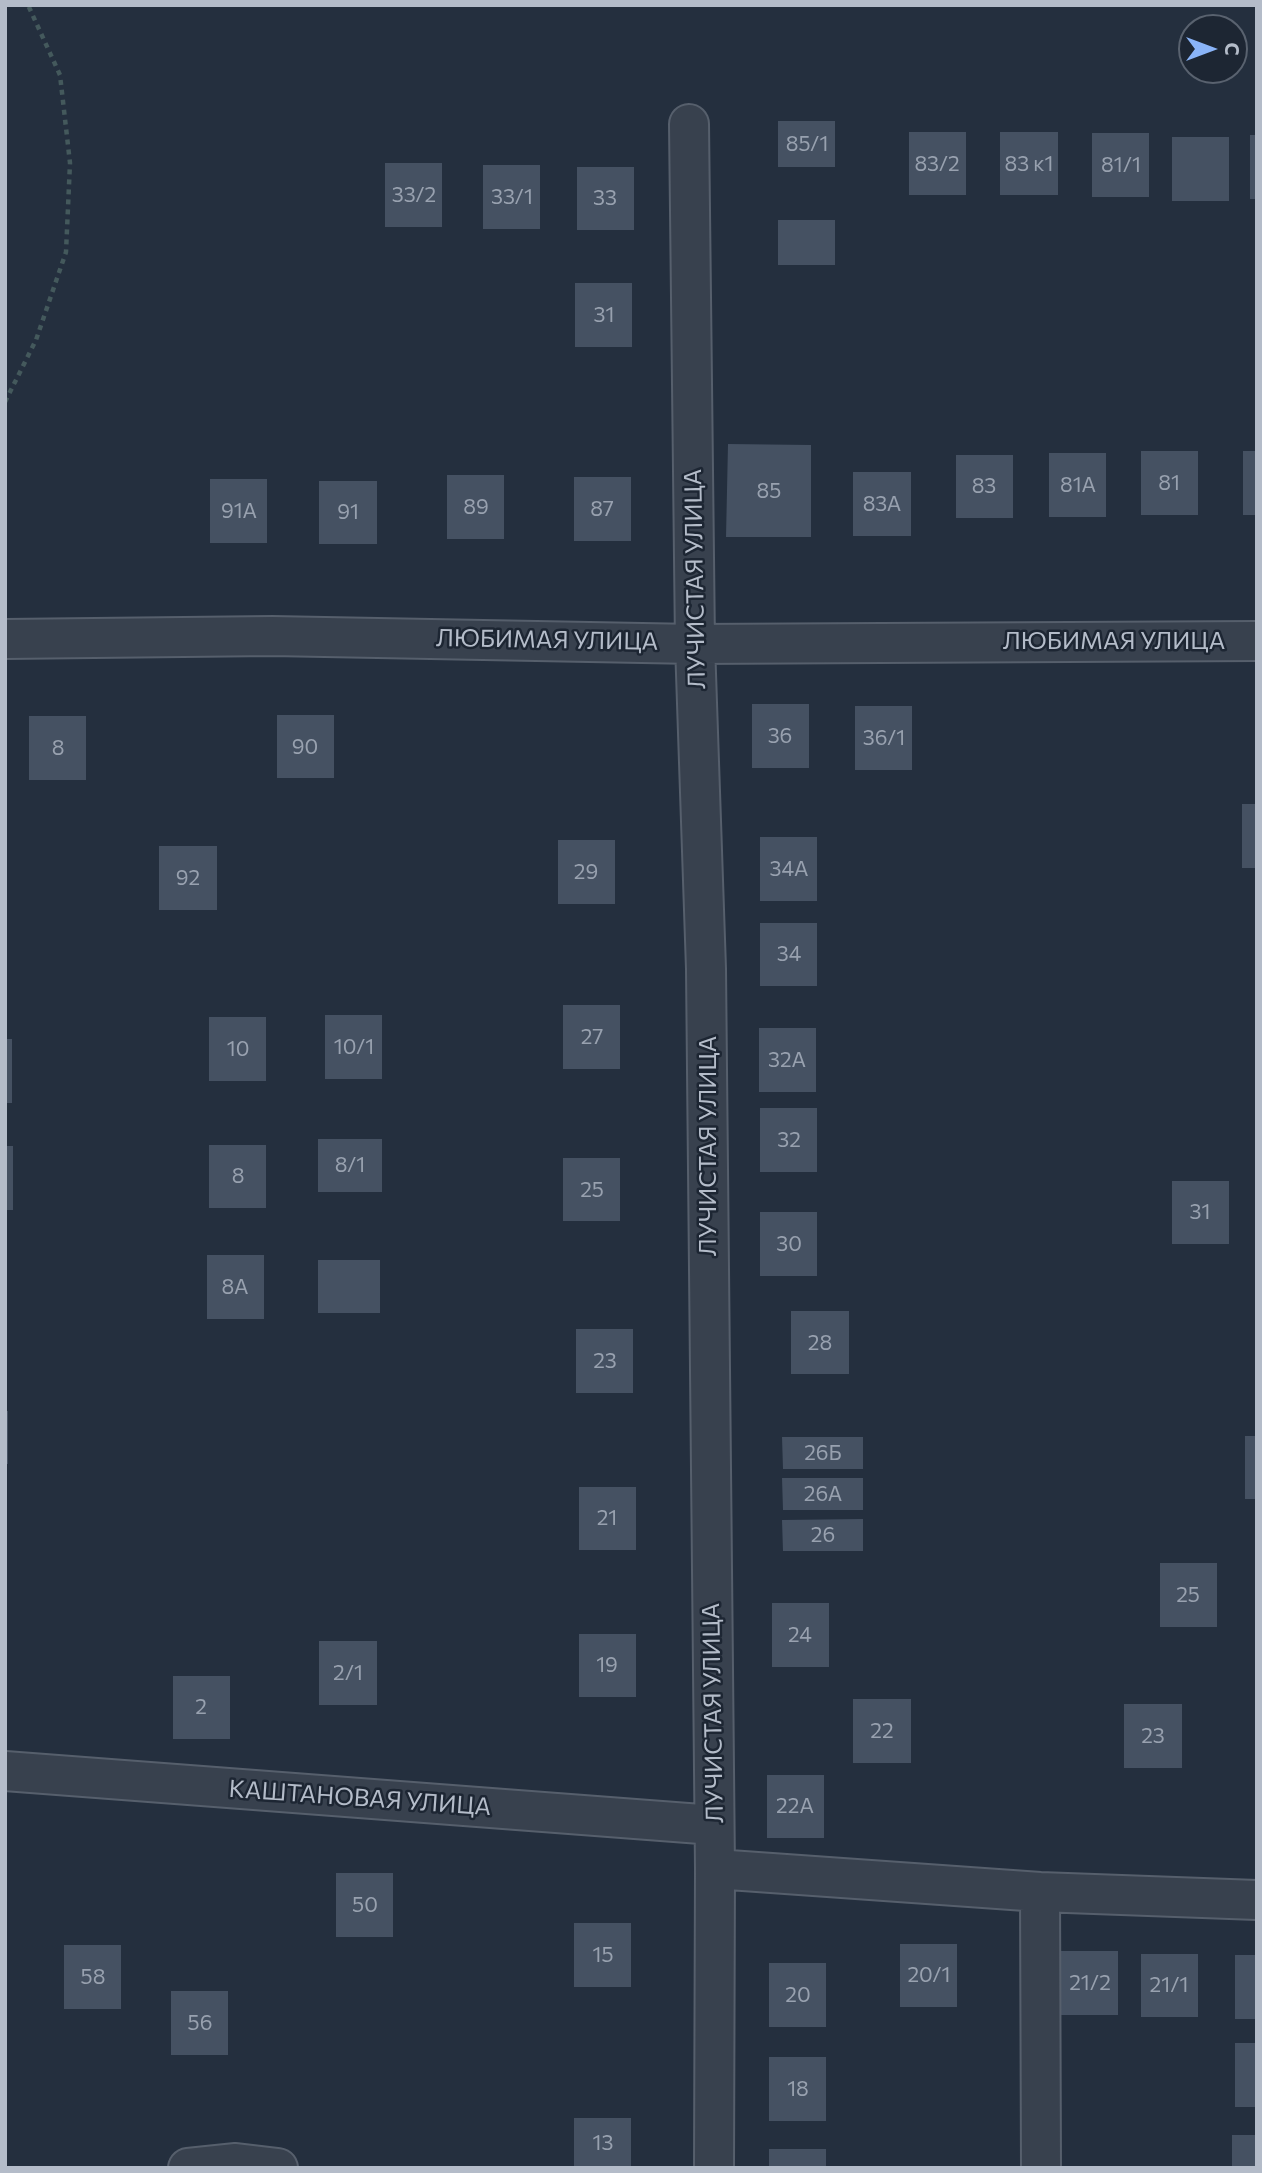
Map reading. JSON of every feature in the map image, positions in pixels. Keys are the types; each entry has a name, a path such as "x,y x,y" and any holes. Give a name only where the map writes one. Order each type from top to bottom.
{"street":[{"name":"ЛУЧИСТАЯ УЛИЦА","path":"689,124 695,644 706,969 715,1869 714,2168"},
{"name":"ЛЮБИМАЯ УЛИЦА","path":"5,639 272,636 695,644 1257,641"},
{"name":"КАШТАНОВАЯ УЛИЦА","path":"5,1771 714,1825"},
{"path":"715,1869 1040,1892 1257,1900"},
{"path":"1040,1892 1041,2168"},
{"path":"188,2168 236,2163 278,2168"}],"path":[{"path":"5,402 36,340 66,252 70,163 60,75 28,5"}],"building":[{"path":"778,121 835,121 835,167 778,167"},
{"path":"909,132 966,132 966,195 909,195"},
{"path":"1000,132 1058,132 1058,195 1000,195"},
{"path":"1092,133 1149,133 1149,197 1092,197"},
{"path":"1250,135 1257,135 1257,199 1250,199"},
{"path":"1172,137 1229,137 1229,201 1172,201"},
{"path":"385,163 442,163 442,227 385,227"},
{"path":"483,165 540,165 540,229 483,229"},
{"path":"577,167 634,167 634,230 577,230"},
{"path":"778,220 835,220 835,265 778,265"},
{"path":"575,283 632,283 632,347 575,347"},
{"path":"728,444 811,445 811,537 726,537"},
{"path":"1141,451 1198,451 1198,515 1141,515"},
{"path":"1243,451 1257,451 1257,515 1243,515"},
{"path":"1049,453 1106,453 1106,517 1049,517"},
{"path":"956,455 1013,455 1013,518 956,518"},
{"path":"853,472 911,472 911,536 853,536"},
{"path":"447,475 504,475 504,539 447,539"},
{"path":"574,477 631,477 631,541 574,541"},
{"path":"210,479 267,479 267,543 210,543"},
{"path":"319,481 377,481 377,544 319,544"},
{"path":"752,704 809,704 809,768 752,768"},
{"path":"855,706 912,706 912,770 855,770"},
{"path":"277,715 334,715 334,778 277,778"},
{"path":"29,716 86,716 86,780 29,780"},
{"path":"1242,804 1257,804 1257,868 1242,868"},
{"path":"760,837 817,837 817,901 760,901"},
{"path":"558,840 615,840 615,904 558,904"},
{"path":"159,846 217,846 217,910 159,910"},
{"path":"760,923 817,923 817,986 760,986"},
{"path":"563,1005 620,1005 620,1069 563,1069"},
{"path":"325,1015 382,1015 382,1079 325,1079"},
{"path":"209,1017 266,1017 266,1081 209,1081"},
{"path":"759,1028 816,1028 816,1092 759,1092"},
{"path":"5,1039 12,1039 12,1103 5,1103"},
{"path":"760,1108 817,1108 817,1172 760,1172"},
{"path":"318,1139 382,1139 382,1192 318,1192"},
{"path":"209,1145 266,1145 266,1208 209,1208"},
{"path":"5,1146 13,1146 13,1210 5,1210"},
{"path":"563,1158 620,1158 620,1221 563,1221"},
{"path":"1172,1181 1229,1181 1229,1244 1172,1244"},
{"path":"760,1212 817,1212 817,1276 760,1276"},
{"path":"207,1255 264,1255 264,1319 207,1319"},
{"path":"318,1260 380,1260 380,1313 318,1313"},
{"path":"791,1311 849,1311 849,1374 791,1374"},
{"path":"576,1329 633,1329 633,1393 576,1393"},
{"path":"5,1411 8,1411 8,1464 5,1464"},
{"path":"1245,1436 1257,1436 1257,1499 1245,1499"},
{"path":"782,1437 863,1437 863,1469 783,1469"},
{"path":"782,1478 863,1478 863,1510 783,1510"},
{"path":"579,1487 636,1487 636,1550 579,1550"},
{"path":"863,1519 863,1551 783,1551 782,1520"},
{"path":"1160,1563 1217,1563 1217,1627 1160,1627"},
{"path":"772,1603 829,1603 829,1667 772,1667"},
{"path":"579,1634 636,1634 636,1697 579,1697"},
{"path":"319,1641 377,1641 377,1705 319,1705"},
{"path":"173,1676 230,1676 230,1739 173,1739"},
{"path":"853,1699 911,1699 911,1763 853,1763"},
{"path":"1124,1704 1182,1704 1182,1768 1124,1768"},
{"path":"767,1775 824,1775 824,1838 767,1838"},
{"path":"336,1873 393,1873 393,1937 336,1937"},
{"path":"574,1923 631,1923 631,1987 574,1987"},
{"path":"900,1944 957,1944 957,2007 900,2007"},
{"path":"64,1945 121,1945 121,2009 64,2009"},
{"path":"1061,1951 1118,1951 1118,2015 1061,2015"},
{"path":"1141,1954 1198,1954 1198,2017 1141,2017"},
{"path":"1235,1955 1257,1955 1257,2019 1235,2019"},
{"path":"769,1963 826,1963 826,2027 769,2027"},
{"path":"171,1991 228,1991 228,2055 171,2055"},
{"path":"1235,2043 1257,2043 1257,2107 1235,2107"},
{"path":"769,2057 826,2057 826,2121 769,2121"},
{"path":"574,2118 631,2118 631,2168 574,2168"},
{"path":"1232,2135 1257,2135 1257,2168 1232,2168"},
{"path":"769,2149 826,2149 826,2168 769,2168"}]}
